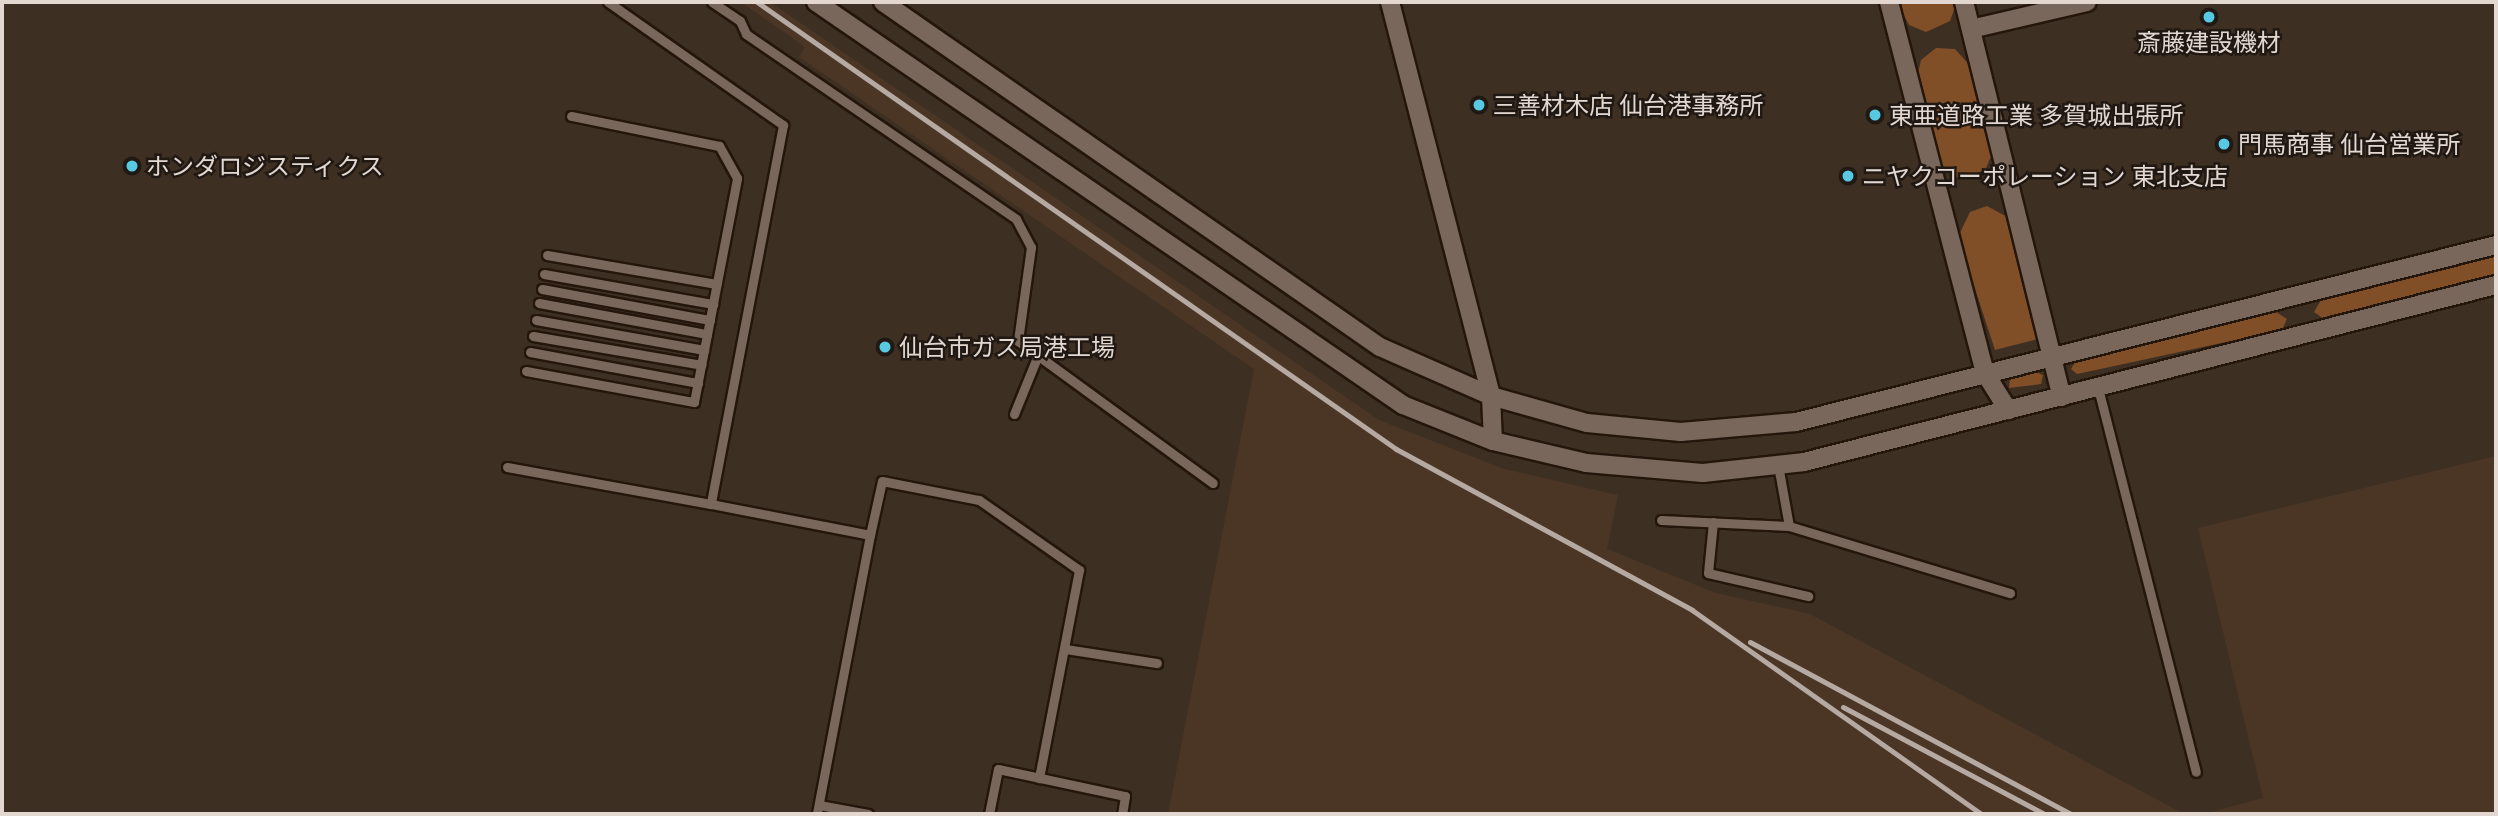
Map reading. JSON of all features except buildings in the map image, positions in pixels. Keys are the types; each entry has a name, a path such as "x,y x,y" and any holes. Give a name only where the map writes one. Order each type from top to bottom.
{"street":[{"path":"816,2 1403,405 1493,441 1661,472 1778,465 2098,388 2496,285"},
{"path":"883,2 1380,348 1491,396 1587,423 1733,431 1796,422 2496,246"},
{"path":"1390,2 1491,396 1493,441"},
{"path":"1889,2 1985,373 2008,410"},
{"path":"1964,2 2062,397"},
{"path":"1971,29 2087,2"}],"lane":[{"path":"608,2 783,125 711,504"},
{"path":"712,2 740,21 746,34 1027,230 1031,247 1018,341 1213,483"},
{"path":"526,371 694,402 717,284 735,164 719,146 571,116"},
{"path":"547,255 717,284"},
{"path":"544,274 713,304"},
{"path":"542,289 710,320"},
{"path":"539,303 708,334"},
{"path":"536,320 704,350"},
{"path":"533,336 702,365"},
{"path":"530,352 698,383"},
{"path":"1014,414 1038,355"},
{"path":"2098,388 2196,772"},
{"path":"1778,465 1789,526"},
{"path":"508,467 870,535"},
{"path":"868,814 818,810 882,481 979,500 1079,570 1039,778"},
{"path":"1661,520 1789,526 2010,593"},
{"path":"1713,522 1708,573 1808,596"},
{"path":"1065,649 1157,663"},
{"path":"989,814 998,769 1125,796 1122,814"}],"shaded area":[{"path":"741,2 770,2 1379,420 1504,469 1618,495 1607,549 1716,593 1810,614 2184,814 1168,814 1254,369 799,57 805,47"},
{"path":"1897,2 1956,4 1950,21 1926,32 1909,25"},
{"path":"1936,48 1955,49 1973,69 1993,152 1986,168 1971,178 1954,177 1940,166 1917,78 1921,60"},
{"path":"1987,206 2011,219 2042,338 1995,350 1958,237 1970,212"},
{"path":"2496,255 2496,276 2324,319 2314,312 2321,300"},
{"path":"2276,312 2287,319 2282,330 2077,374 2071,369 2075,362"},
{"path":"2036,372 2043,375 2041,384 2009,388 2010,379"},
{"path":"2496,456 2496,814 2204,814 2263,798 2198,528"}],"railway":[{"path":"757,2 1396,449 1692,610 1981,814"},
{"path":"1750,642 2071,814"},
{"path":"1843,707 2044,814"}],"place":[{"name":"斎藤建設機材","path":"2209,17"},
{"name":"三善材木店 仙台港事務所","path":"1479,105"},
{"name":"東亜道路工業 多賀城出張所","path":"1875,115"},
{"name":"門馬商事 仙台営業所","path":"2224,144"},
{"name":"ホンダロジスティクス","path":"132,166"},
{"name":"ニヤクコーポレーション 東北支店","path":"1848,176"},
{"name":"仙台市ガス局港工場","path":"885,347"}]}
